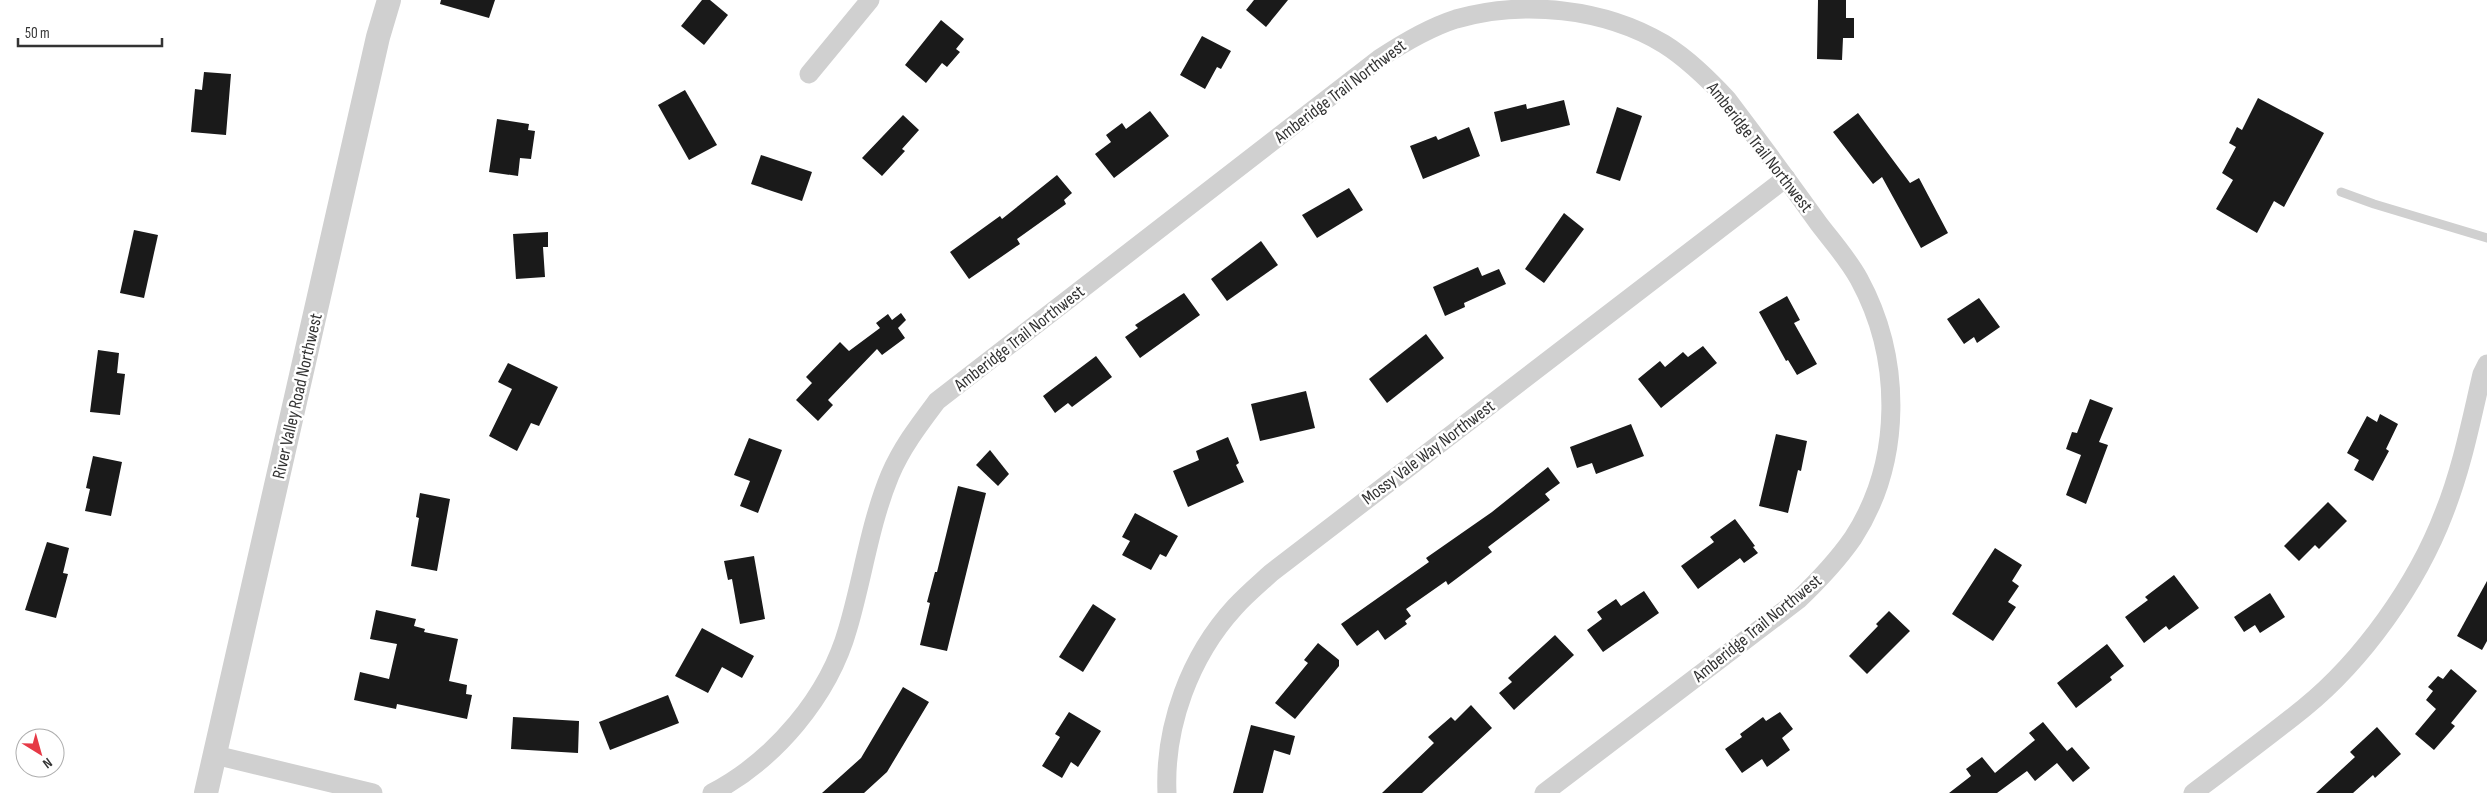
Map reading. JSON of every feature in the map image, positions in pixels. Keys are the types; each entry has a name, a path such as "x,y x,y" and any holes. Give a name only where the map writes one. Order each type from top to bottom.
{"street":[{"name":"River Valley Road Northwest","path":"206,793 376,46 389,0"},
{"path":"809,74 870,0"},
{"name":"Amberidge Trail Northwest","path":"712,793 726,786 762,759 791,730 818,694 848,630 881,501 891,474 910,437 937,401 1371,65 1408,40 1456,19 1512,8 1565,9 1616,22 1664,44 1706,76 1727,99 1858,278 1880,327 1887,356 1892,404 1887,452 1873,498 1853,537 1826,573 1798,600 1544,793"},
{"name":"Mossy Vale Way Northwest","path":"1167,793 1166,779 1172,727 1183,690 1206,645 1234,608 1271,573 1786,178"},
{"path":"2193,793 2305,707 2336,678 2386,619 2426,554 2444,514 2458,474 2482,374 2487,364"},
{"path":"215,755 373,793"}],"lane":[{"path":"2341,192 2374,204 2487,238"}],"building":[{"path":"441,0 495,0 489,18 440,4"},
{"path":"702,0 710,0 728,15 704,45 681,26"},
{"path":"1254,0 1288,0 1266,27 1246,10"},
{"path":"1818,0 1846,0 1846,18 1854,18 1854,38 1843,38 1842,60 1817,59"},
{"path":"941,20 964,39 956,49 960,52 947,67 942,63 926,83 905,65"},
{"path":"1202,36 1231,51 1221,69 1217,67 1205,89 1180,75"},
{"path":"204,72 231,74 226,135 191,132 195,89 202,90"},
{"path":"685,90 717,145 689,160 658,105"},
{"path":"2258,98 2324,133 2284,207 2274,201 2257,233 2216,209 2233,180 2222,173 2236,147 2229,143 2237,127 2242,130"},
{"path":"1564,100 1570,125 1501,142 1494,112 1526,104 1527,109"},
{"path":"1617,107 1642,116 1620,181 1596,173"},
{"path":"1150,111 1169,136 1114,178 1095,154 1111,142 1106,135 1122,123 1126,129"},
{"path":"1858,113 1910,183 1919,178 1948,233 1921,248 1882,177 1873,184 1833,132"},
{"path":"903,115 919,130 902,149 905,151 882,176 862,158"},
{"path":"497,119 529,124 528,130 535,131 531,159 520,158 518,176 489,172"},
{"path":"1469,127 1480,156 1423,179 1410,146 1436,136 1438,140"},
{"path":"761,155 812,172 802,201 751,184"},
{"path":"1057,175 1072,193 1064,200 1066,204 1017,239 1020,244 969,279 950,252 1000,216 1002,219"},
{"path":"1349,188 1363,210 1317,238 1302,215"},
{"path":"1564,213 1584,229 1544,283 1525,269"},
{"path":"134,230 158,235 144,298 120,293"},
{"path":"548,232 548,247 543,247 545,277 516,279 513,234"},
{"path":"1261,241 1278,265 1227,301 1211,279"},
{"path":"1478,267 1482,276 1499,269 1506,284 1464,303 1465,307 1445,316 1433,287"},
{"path":"1184,293 1200,315 1140,358 1125,337 1138,328 1135,325"},
{"path":"1787,296 1800,320 1794,323 1817,364 1797,375 1788,360 1786,361 1759,312"},
{"path":"1979,298 2000,327 1977,343 1974,337 1964,344 1947,319"},
{"path":"901,313 906,320 898,328 905,338 882,355 877,349 828,400 833,405 818,421 796,400 812,383 806,377 840,342 849,351 880,328 876,323 888,314 892,320"},
{"path":"1426,334 1444,358 1387,403 1369,379"},
{"path":"1703,346 1717,363 1661,408 1638,379 1660,361 1665,367 1683,352 1688,357"},
{"path":"98,350 119,353 117,373 125,374 120,415 90,412"},
{"path":"1096,356 1112,377 1072,407 1068,403 1055,413 1043,396"},
{"path":"508,363 558,387 539,426 531,423 517,451 489,436 512,389 498,382"},
{"path":"1306,391 1315,428 1260,441 1251,404"},
{"path":"2090,399 2113,408 2099,442 2108,445 2086,504 2066,495 2081,455 2066,449 2072,432 2077,433"},
{"path":"2380,414 2398,424 2386,449 2389,451 2373,481 2354,470 2359,460 2347,453 2367,416 2377,422"},
{"path":"1631,424 1644,456 1596,474 1592,463 1577,468 1570,447"},
{"path":"1776,434 1807,441 1801,471 1798,470 1788,513 1759,506"},
{"path":"1228,437 1239,463 1236,465 1244,482 1188,507 1173,471 1199,460 1196,451"},
{"path":"749,438 782,450 758,513 740,506 750,481 734,475"},
{"path":"990,450 1009,474 998,486 976,465"},
{"path":"93,456 122,462 111,516 85,511 90,489 86,488"},
{"path":"1548,467 1560,483 1545,494 1550,500 1488,547 1492,552 1448,585 1446,581 1406,609 1411,616 1405,621 1407,624 1385,640 1378,630 1357,646 1341,624 1429,562 1426,558 1492,512"},
{"path":"958,486 986,493 947,651 920,645 930,603 927,602 935,572 937,572"},
{"path":"420,493 450,499 437,571 411,566 419,518 416,517"},
{"path":"2328,502 2347,521 2319,549 2315,545 2299,561 2284,546"},
{"path":"1135,513 1178,536 1166,557 1160,554 1151,570 1122,555 1130,541 1122,537"},
{"path":"1735,519 1758,553 1744,563 1740,558 1698,589 1681,566 1714,542 1710,537"},
{"path":"47,542 69,548 63,573 68,574 56,618 25,610"},
{"path":"1995,548 2022,565 2012,581 2019,586 2008,602 2016,607 1993,641 1952,614"},
{"path":"754,556 765,619 740,624 732,579 728,580 724,561"},
{"path":"2174,575 2199,608 2169,630 2166,626 2144,643 2125,617 2148,600 2145,597"},
{"path":"2487,581 2487,641 2482,650 2457,636"},
{"path":"1644,591 1659,613 1603,652 1587,630 1602,619 1597,612 1616,599 1621,606"},
{"path":"2270,593 2285,617 2260,633 2255,625 2244,632 2234,617"},
{"path":"1093,604 1116,619 1083,672 1059,657"},
{"path":"376,610 416,619 414,626 425,629 424,632 458,639 449,681 467,685 466,694 472,695 467,719 397,704 396,709 354,700 360,672 389,679 397,644 370,639"},
{"path":"1889,611 1910,631 1867,674 1849,656 1878,626 1876,624"},
{"path":"702,628 754,656 742,678 722,667 708,693 675,676"},
{"path":"1555,635 1574,655 1514,710 1499,693 1512,682 1508,678"},
{"path":"1318,643 1339,660 1339,666 1295,719 1275,703 1308,663 1304,660"},
{"path":"2107,644 2124,666 2110,677 2112,680 2076,708 2057,683"},
{"path":"2451,669 2477,691 2451,723 2455,726 2434,750 2415,734 2436,709 2426,700 2433,691 2428,687 2438,676 2443,679"},
{"path":"903,687 929,702 887,772 864,793 822,793 861,758"},
{"path":"668,695 679,723 610,750 599,722"},
{"path":"1471,705 1492,728 1422,793 1382,793 1434,743 1428,737 1451,717 1455,721"},
{"path":"1069,712 1101,731 1078,767 1071,762 1062,778 1042,766 1060,737 1055,734"},
{"path":"1780,712 1793,729 1782,738 1790,750 1767,767 1762,759 1742,773 1725,749 1742,737 1740,734 1763,717 1766,721"},
{"path":"513,717 579,721 578,753 511,749"},
{"path":"2043,722 2067,751 2072,747 2090,768 2073,782 2057,763 2035,781 2027,771 1997,793 1949,793 1971,776 1966,769 1982,757 1995,773 2035,740 2029,733"},
{"path":"1251,725 1295,736 1290,755 1274,750 1263,793 1233,793"},
{"path":"2377,727 2401,754 2375,778 2373,775 2353,793 2316,793 2355,757 2350,752"}]}
